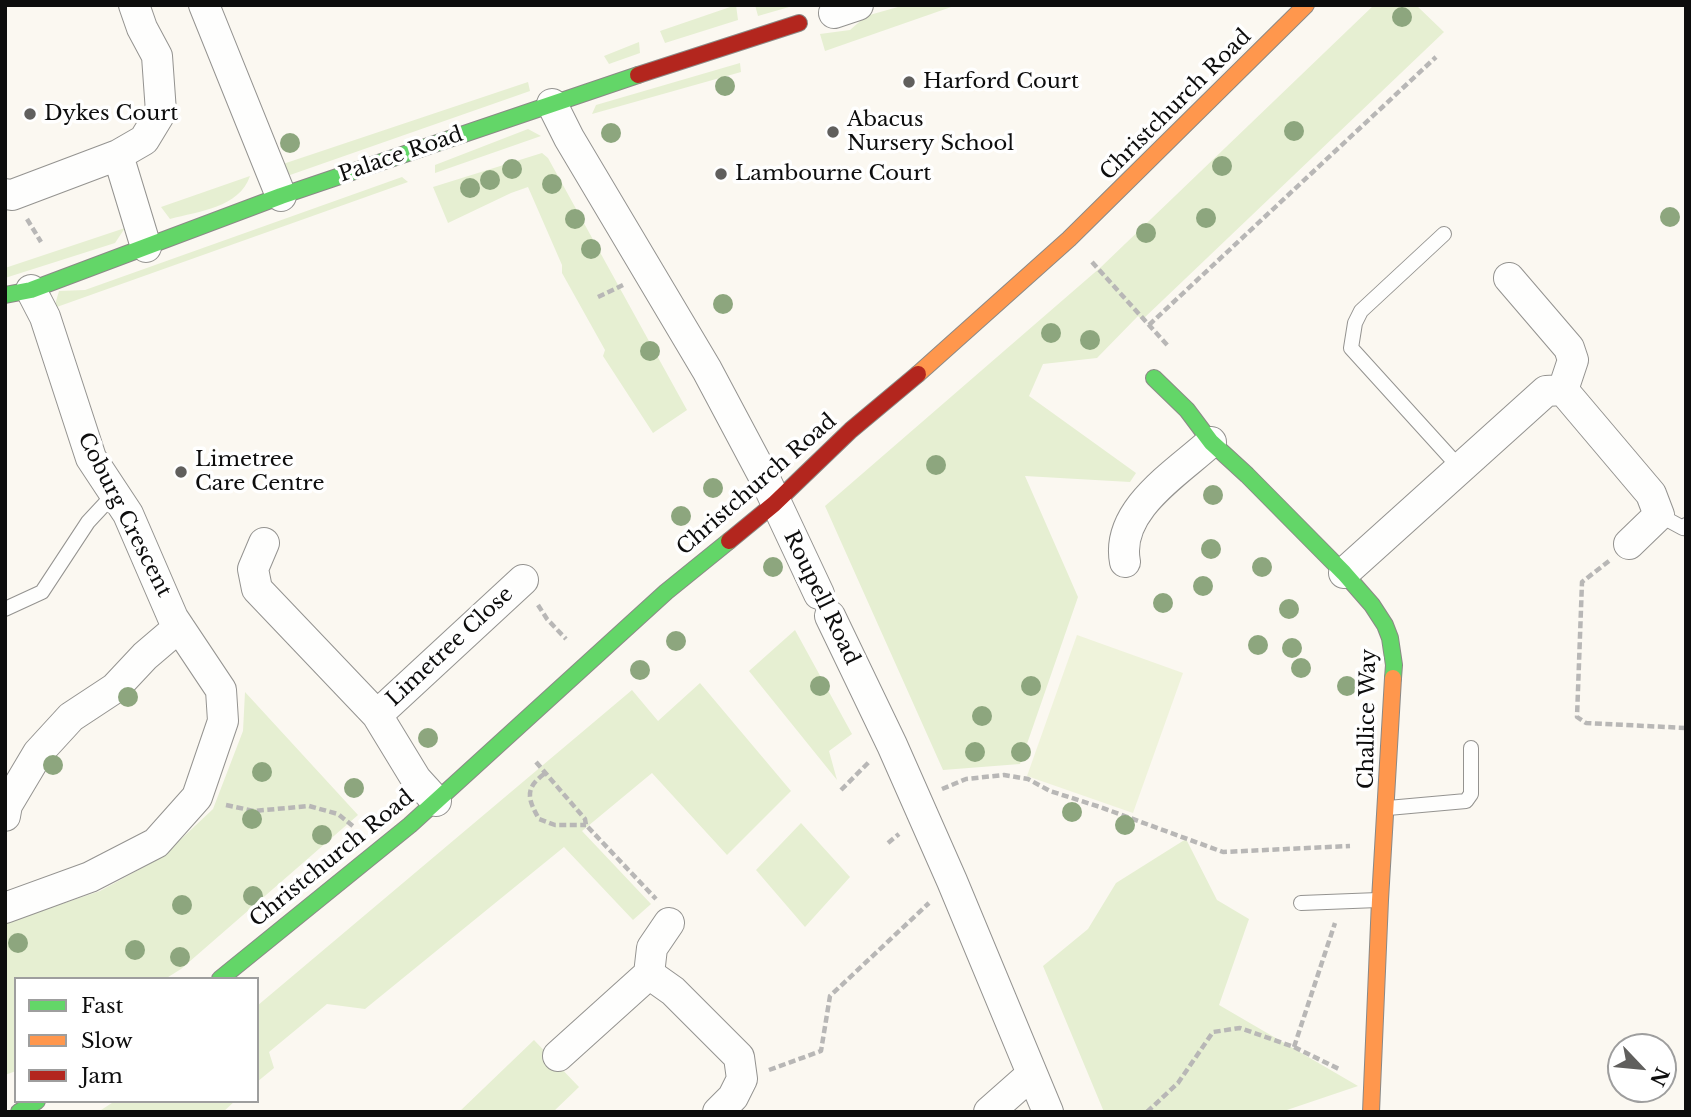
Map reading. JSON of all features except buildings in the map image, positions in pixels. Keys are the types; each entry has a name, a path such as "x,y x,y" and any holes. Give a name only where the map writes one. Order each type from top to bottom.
{"main road":[{"name":"Christchurch Road","path":"222,977 436,801 666,592 774,504 851,430 901,390 1069,239 1306,5"},
{"name":"Palace Road","path":"18,293 281,196 799,23"},
{"name":"Challice Way","path":"1154,378 1187,410 1211,442 1344,573 1372,605 1385,625 1392,646 1394,665 1371,1112"}],"street":[{"path":"5,194 12,195 118,155 144,140 161,113 157,56 142,28 134,5"},
{"path":"204,5 281,196"},
{"name":"Roupell Road","path":"552,104 588,170 707,370 765,479 774,504 892,745 953,881 1048,1112"},
{"path":"118,155 146,247"},
{"path":"1509,278 1569,348 1572,365 1563,390"},
{"name":"Coburg Crescent","path":"5,908 90,877 156,843 197,797 223,721 221,690 179,627 128,514 91,458 45,317 18,293"},
{"path":"1344,573 1546,391 1563,390"},
{"path":"1563,390 1672,520 1629,544"},
{"path":"1125,562 1122,550 1124,536 1134,515 1157,490 1211,442"},
{"name":"Limetree Close","path":"264,543 253,569 257,589 377,715 416,779 436,801"},
{"name":"Limetree Close","path":"377,715 523,580"},
{"path":"5,816 7,805 38,753 71,717 115,688 145,656 179,627"},
{"path":"558,1056 649,974 652,948 669,923"},
{"path":"649,974 673,991 739,1058 742,1079 733,1097 718,1112"},
{"path":"989,1112 1032,1074"}],"lane":[{"path":"1444,234 1361,311 1355,323 1351,348 1459,467"},
{"path":"5,609 42,592 88,522 115,493"},
{"path":"1386,808 1466,801 1471,794 1471,748"},
{"path":"1301,903 1380,900"}],"path":[{"path":"1149,325 1436,57"},
{"path":"1069,239 1170,349"},
{"path":"597,297 630,282"},
{"path":"1629,544 1583,582 1577,717 1586,723 1686,728"},
{"path":"523,580 547,619 570,643"},
{"path":"841,790 870,760 892,745"},
{"path":"536,762 585,819 586,824 666,909 669,923"},
{"path":"544,774 532,783 529,791 539,819 555,825 586,824"},
{"path":"941,790 966,779 1004,775 1028,779 1050,791 1223,852 1350,847"},
{"path":"202,783 225,805 254,811 309,806 338,814 360,831"},
{"path":"1294,1047 1337,916 1351,909 1350,833"},
{"path":"742,1079 821,1051 830,996 953,881"},
{"path":"1147,1112 1178,1083 1213,1032 1240,1028 1294,1047 1345,1072 1373,1078"}],"green space":[{"path":"736,5 738,20 665,43 660,31"},
{"path":"755,5 796,5 758,16"},
{"path":"905,5 954,6 825,51 820,34 850,30 866,16"},
{"path":"1374,5 1416,5 1444,32 1142,320 1138,316 1097,358 1043,364 1029,396 1136,473 1130,482 1025,476 1078,597 1020,764 943,770 825,506 1101,267"},
{"path":"639,42 640,53 609,64 604,56"},
{"path":"740,63 741,72 592,114 596,105"},
{"path":"528,82 530,91 290,175 283,164"},
{"path":"528,129 541,136 435,173 435,165"},
{"path":"542,153 548,158 687,410 653,433 603,356 605,350 562,273 562,265 528,187 448,223 433,187"},
{"path":"250,176 237,195 217,206 170,219 161,207"},
{"path":"402,177 408,182 54,308 59,291 85,290"},
{"path":"125,228 115,243 5,278 5,268"},
{"path":"795,630 852,734 829,751 837,780 749,671"},
{"path":"1077,635 1183,673 1133,813 1027,776"},
{"path":"700,683 791,791 727,855 652,773 582,831 651,904 633,920 564,847 365,1009 327,1004 269,1052 274,1068 259,1080 259,1004 632,690 658,721"},
{"path":"245,692 358,815 181,969 168,977 14,977 14,1072 5,1075 5,923 100,891 162,857 213,809 243,731"},
{"path":"801,823 850,877 805,927 756,870"},
{"path":"1186,839 1217,900 1249,919 1219,1005 1358,1086 1281,1112 1104,1112 1043,966 1088,929 1116,883"},
{"path":"534,1040 579,1087 553,1112 459,1112"},
{"path":"112,1103 233,1103 223,1112 98,1112"}],"traffic: fast":[{"path":"5,295 31,290 281,196 638,75"},
{"path":"1154,378 1187,410 1211,442 1344,573 1372,605 1390,638 1393,678"},
{"path":"222,977 410,825 666,592 729,541"},
{"path":"19,1112 34,1103"}],"traffic: slow":[{"path":"918,374 1069,239 1306,5"},
{"path":"1371,1112 1393,678"}],"traffic: jam":[{"path":"638,75 799,23"},
{"path":"729,541 774,504 851,430 918,374"}],"place":[{"name":"Harford Court","path":"909,82"},
{"name":"Dykes Court","path":"30,114"},
{"name":"Abacus Nursery School","path":"833,132"},
{"name":"Lambourne Court","path":"721,174"},
{"name":"Limetree Care Centre","path":"181,472"}]}
